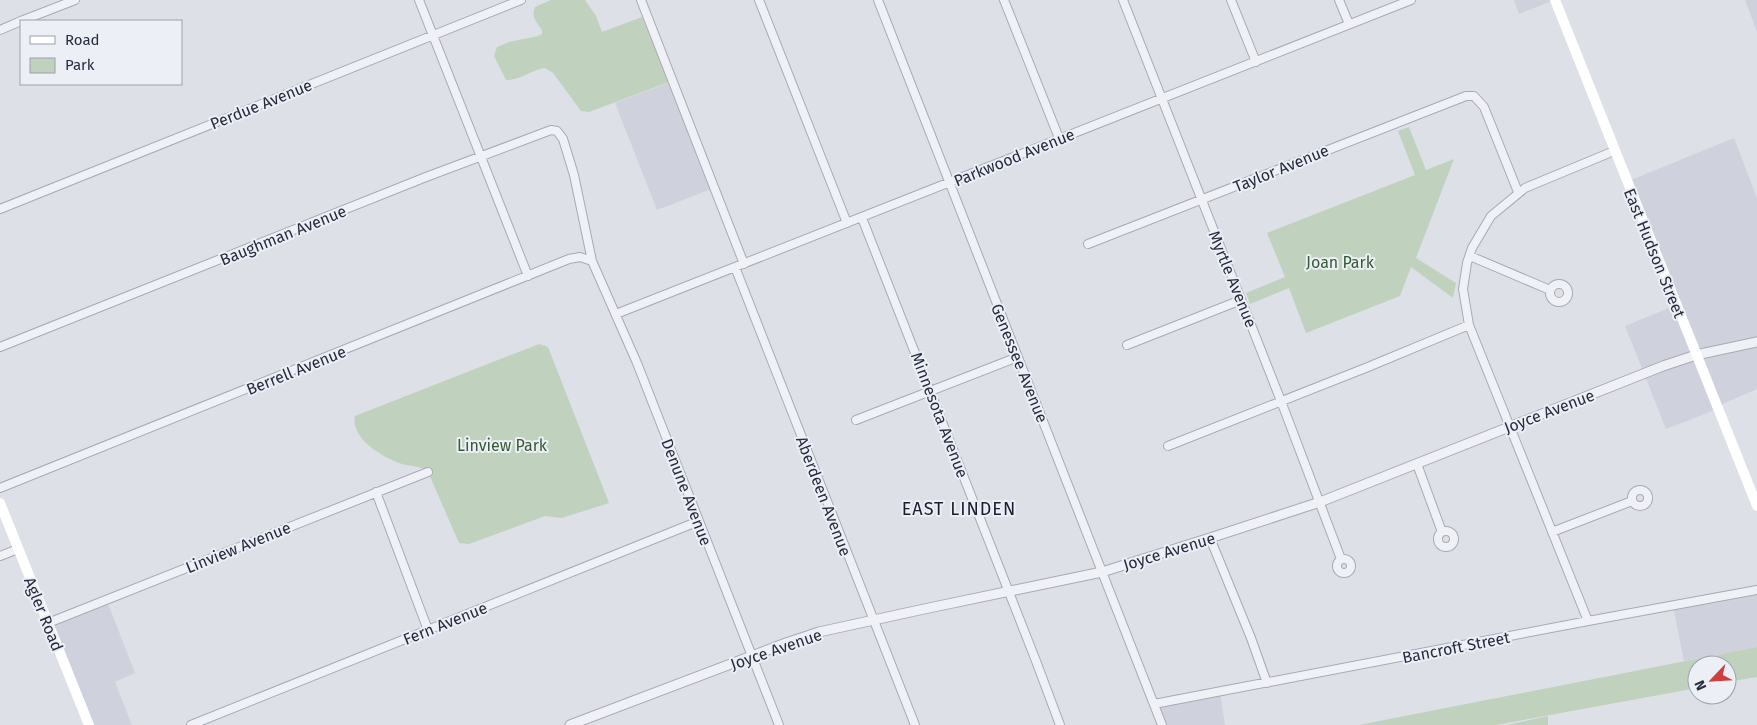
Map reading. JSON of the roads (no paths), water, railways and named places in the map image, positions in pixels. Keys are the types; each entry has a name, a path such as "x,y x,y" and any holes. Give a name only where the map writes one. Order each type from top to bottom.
{"main road":[{"name":"East Hudson Street","path":"1555,0 1757,506"},
{"name":"Agler Road","path":"0,503 89,725"}],"street":[{"path":"49,0 52,9"},
{"path":"24,20 75,0"},
{"path":"419,0 528,276"},
{"name":"Perdue Avenue","path":"0,209 521,0"},
{"path":"641,0 744,264"},
{"path":"759,0 847,223"},
{"name":"Genessee Avenue","path":"878,0 1162,725"},
{"path":"1004,0 1059,138"},
{"name":"Myrtle Avenue","path":"1123,0 1341,558"},
{"path":"1231,0 1256,62"},
{"path":"1338,0 1348,24"},
{"name":"Parkwood Avenue","path":"616,314 1411,0"},
{"path":"0,30 20,21"},
{"name":"Taylor Avenue","path":"1088,244 1457,98 1474,96 1484,107 1518,192"},
{"name":"Baughman Avenue","path":"0,347 551,130 557,131 563,139"},
{"name":"Denune Avenue","path":"563,139 574,175 592,261 616,314 779,725"},
{"path":"1588,621 1469,325 1463,289 1472,248 1491,216 1518,192 1614,151"},
{"name":"Minnesota Avenue","path":"862,218 1060,725"},
{"name":"Berrell Avenue","path":"0,488 569,259 580,256 592,261"},
{"path":"1470,256 1550,290"},
{"name":"Aberdeen Avenue","path":"735,267 915,725"},
{"path":"1127,346 1241,300"},
{"path":"1168,446 1469,325"},
{"name":"Joyce Avenue","path":"570,725 819,632 1102,572 1210,538 1320,502 1663,366 1696,355 1757,342"},
{"path":"856,420 1018,358"},
{"path":"1417,464 1442,532"},
{"name":"Linview Avenue","path":"48,623 428,472"},
{"path":"376,492 428,630"},
{"path":"1552,532 1632,500"},
{"name":"Fern Avenue","path":"191,725 698,521"},
{"path":"1210,538 1267,683"},
{"path":"0,556 18,549"},
{"name":"Bancroft Street","path":"1154,704 1757,590"}],"district":[{"name":"EAST LINDEN","path":"959,509"}],"park label":[{"name":"Joan Park","path":"1340,262"},
{"name":"Linview Park","path":"502,445"}]}
